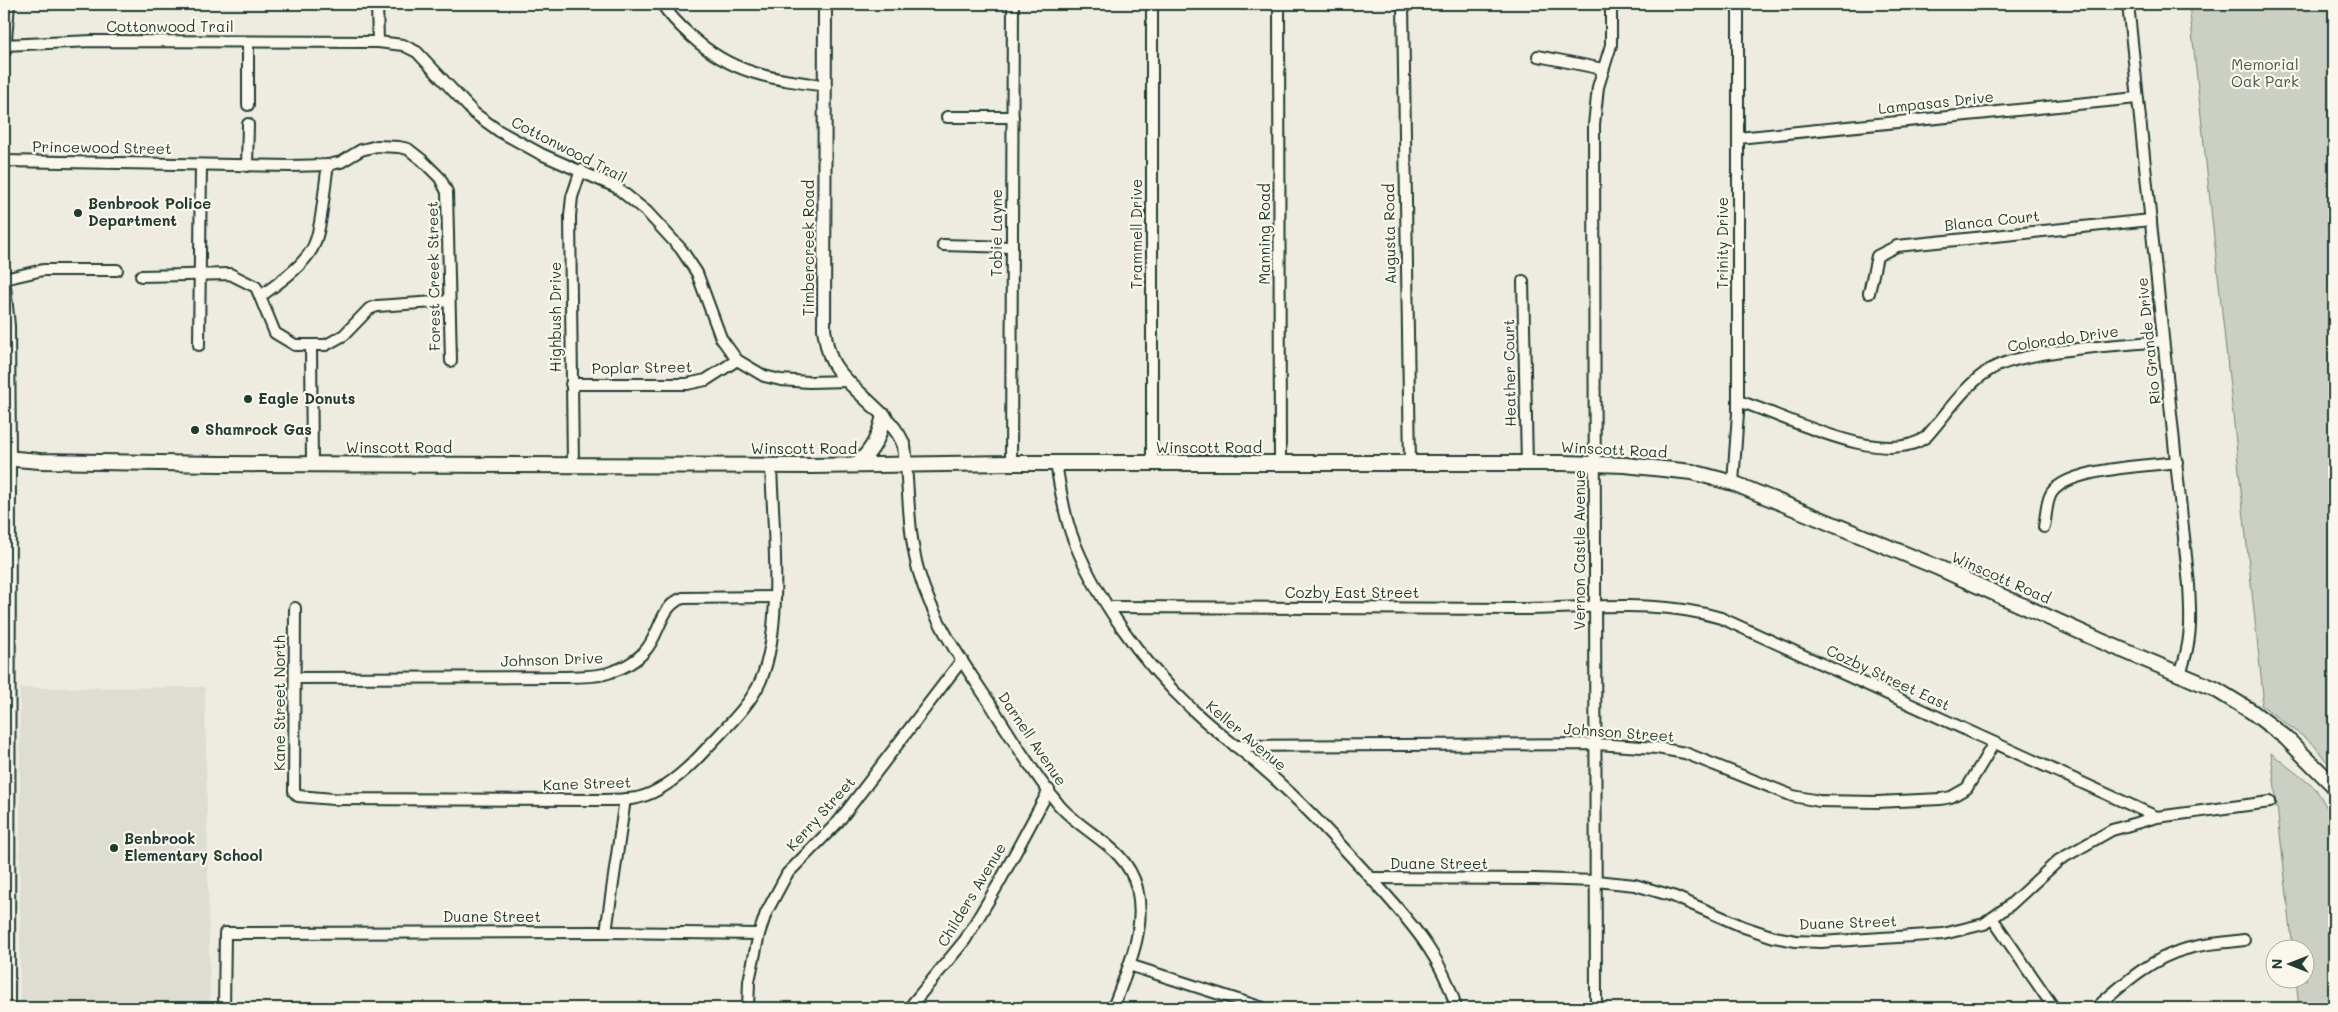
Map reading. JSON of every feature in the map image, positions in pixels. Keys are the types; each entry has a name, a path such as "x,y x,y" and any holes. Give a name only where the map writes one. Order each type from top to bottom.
{"main road":[{"path":"857,465 872,450 879,436 884,416"},
{"name":"Winscott Road","path":"6,458 145,463 771,466 1011,463 1595,464 1692,472 1733,483 1939,568 2215,689 2251,711 2285,737 2334,786"}],"street":[{"path":"4,48 8,4"},
{"path":"376,4 378,42"},
{"path":"662,4 674,20 698,43 739,69 778,80 826,86"},
{"name":"Timbercreek Road","path":"825,4 824,329 827,347 835,366 884,416 904,445 906,465"},
{"name":"Tobie Layne","path":"1011,463 1013,4"},
{"name":"Trammell Drive","path":"1152,4 1152,463"},
{"name":"Manning Road","path":"1280,4 1280,464"},
{"name":"Augusta Road","path":"1404,4 1410,464"},
{"name":"Vernon Castle Avenue","path":"1596,1008 1594,125 1598,87 1611,44 1611,4"},
{"name":"Trinity Drive","path":"1733,483 1738,401 1738,4"},
{"name":"Rio Grande Drive","path":"2128,4 2177,462 2192,627 2187,653 2180,674"},
{"name":"Cottonwood Trail","path":"4,48 92,41 378,42 403,45 417,52 474,113 499,131 541,154 616,187 641,207 681,248 697,273 721,338 737,360 757,373 781,380 808,382 848,381"},
{"path":"248,43 248,105"},
{"path":"1538,56 1603,69"},
{"name":"Lampasas Drive","path":"1738,138 2137,98"},
{"path":"947,117 1013,117"},
{"path":"247,166 248,124"},
{"name":"Forest Creek Street","path":"201,165 328,165 341,162 369,148 399,147 415,155 440,178 447,192 450,361"},
{"name":"Princewood Street","path":"4,161 201,165"},
{"path":"199,345 201,165"},
{"path":"261,296 286,278 312,249 319,231 328,165"},
{"name":"Highbush Drive","path":"573,464 570,216 572,197 581,170"},
{"name":"Blanca Court","path":"1870,293 1877,256 1896,246 2151,220"},
{"path":"944,245 1012,247"},
{"path":"4,279 43,270 117,270"},
{"path":"141,276 230,274 256,287 275,333 296,345 326,345 344,334 369,309 377,306 449,302"},
{"name":"Heather Court","path":"1523,281 1528,464"},
{"path":"4,286 8,326 6,458 8,1008"},
{"name":"Colorado Drive","path":"1738,401 1769,410 1849,442 1881,448 1902,447 1920,442 1926,438 1979,377 2002,363 2062,352 2163,341"},
{"path":"311,345 312,463"},
{"name":"Poplar Street","path":"571,384 687,384 706,380 737,360"},
{"path":"2044,527 2050,496 2062,482 2075,476 2097,472 2177,462"},
{"name":"Keller Avenue","path":"1056,463 1063,508 1071,534 1109,608 1151,666 1192,710 1268,772 1326,829 1371,878 1413,926 1433,954 1456,1008"},
{"name":"Darnell Avenue","path":"906,465 913,552 929,602 962,660 1059,805 1084,828 1105,841 1122,857 1131,872 1137,888 1140,915 1138,938 1113,1008"},
{"name":"Kane Street","path":"298,796 333,799 625,799 651,793 679,774 699,757 753,695 768,660 773,628 774,597 771,466"},
{"name":"Johnson Drive","path":"296,678 558,677 601,674 612,672 628,664 644,652 656,635 669,606 674,601 683,598 774,597"},
{"name":"Cozby Street East","path":"1596,608 1640,606 1681,609 1721,618 2157,817"},
{"name":"Kane Street North","path":"296,608 294,792 298,796"},
{"name":"Cozby East Street","path":"1109,608 1596,608"},
{"name":"Kerry Street","path":"748,1008 749,981 759,934 766,913 787,874 839,821 962,660"},
{"name":"Johnson Street","path":"1236,746 1596,744 1685,753 1793,796 1819,802 1877,802 1940,799 1961,792 1966,788 1994,743"},
{"name":"Childers Avenue","path":"909,1008 966,940 999,883 1048,790"},
{"path":"606,932 625,799"},
{"name":"Duane Street","path":"1371,878 1596,881 1635,885 1673,896 1744,928 1796,941 1821,942 1943,934 1964,931 1984,924 2059,860 2087,842 2112,830 2157,817 2270,802"},
{"path":"1992,918 2054,1008"},
{"name":"Duane Street","path":"224,1008 225,933 606,932 759,934"},
{"path":"2096,1008 2120,986 2167,955 2187,948 2244,940"},
{"path":"1129,965 1263,1008"}],"shaded area":[{"name":"Benbrook Elementary School","path":"205,687 210,1008 20,1008 20,688"}],"green space":[{"name":"Memorial Oak Park","path":"2189,4 2334,4 2334,771 2313,744 2261,705 2263,695"},
{"path":"2271,753 2316,789 2334,820 2334,1008 2299,1008 2297,990 2316,990 2316,940 2292,940"}],"place":[{"name":"Benbrook Police Department","path":"78,213"},
{"name":"Eagle Donuts","path":"248,399"},
{"name":"Shamrock Gas","path":"195,430"},
{"name":"Benbrook Elementary School","path":"114,848"}]}
